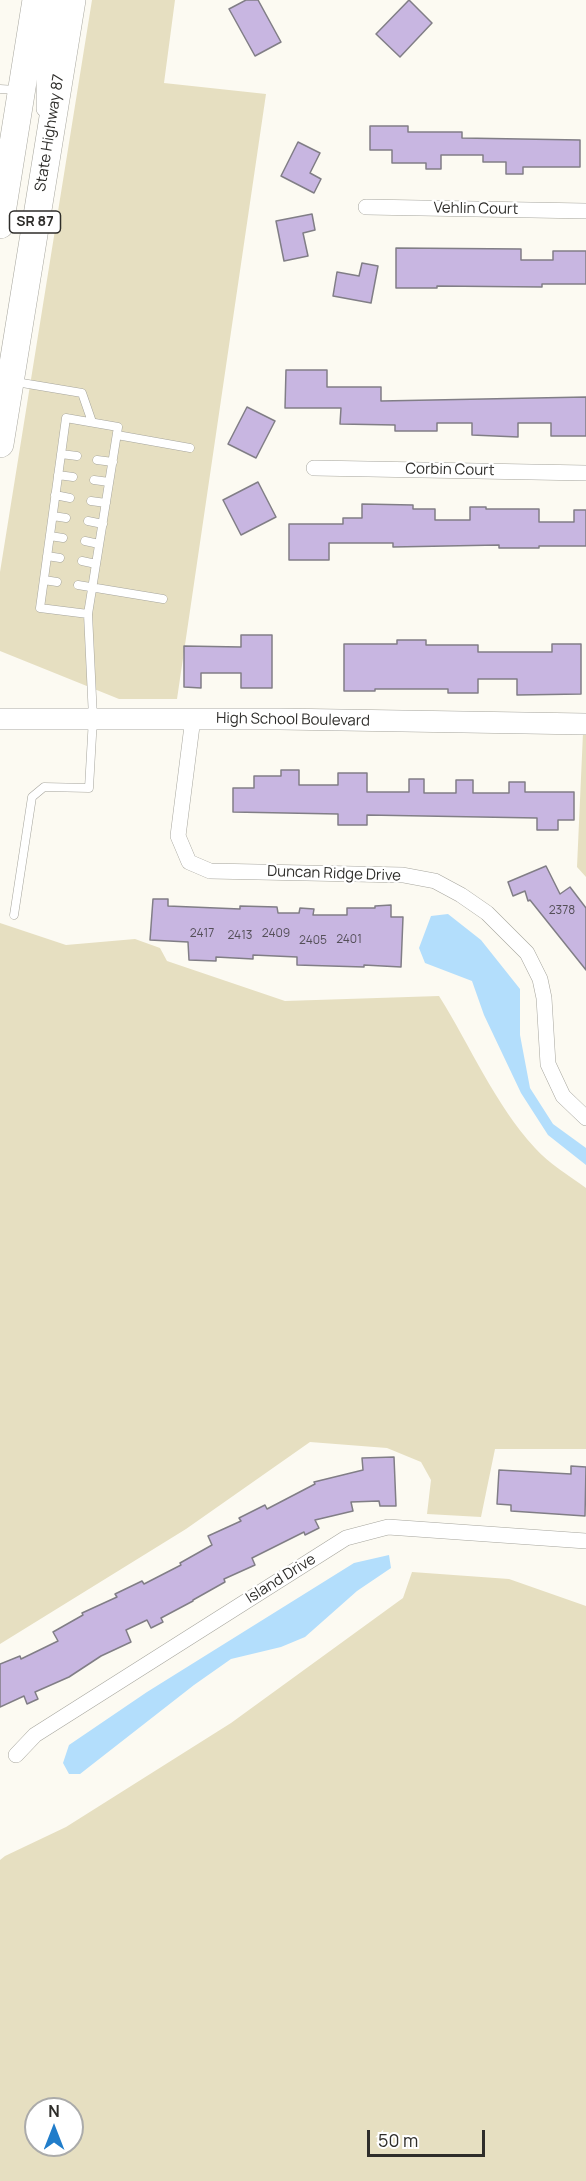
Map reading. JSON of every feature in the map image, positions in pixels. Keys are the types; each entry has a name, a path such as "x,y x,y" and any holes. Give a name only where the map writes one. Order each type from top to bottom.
{"highway":[{"name":"SR 87","path":"0,225 11,90 36,0"},
{"name":"State Highway 87","path":"0,444 72,0"}],"street":[{"path":"42,175 44,77 56,0"},
{"name":"Vehlin Court","path":"366,207 586,211"},
{"name":"Corbin Court","path":"314,468 586,473"},
{"name":"High School Boulevard","path":"0,719 194,718 586,724"},
{"name":"Duncan Ridge Drive","path":"194,718 178,836 189,862 210,871 403,874 435,881 461,895 487,913 527,953 540,979 544,998 548,1064 563,1096 586,1118"},
{"name":"Island Drive","path":"16,1755 35,1735 346,1538 388,1527 586,1541"}],"lane":[{"path":"10,381 82,393 92,422"},
{"path":"14,915 32,797 44,787 89,788 93,718 88,614 118,427 66,418 40,609 88,614"},
{"path":"117,435 190,448"},
{"path":"61,454 76,456"},
{"path":"97,460 113,462"},
{"path":"58,475 73,477"},
{"path":"94,480 110,482"},
{"path":"56,495 70,498"},
{"path":"91,501 106,503"},
{"path":"53,516 66,518"},
{"path":"88,521 103,524"},
{"path":"50,536 63,538"},
{"path":"85,541 99,543"},
{"path":"47,556 60,558"},
{"path":"82,561 96,564"},
{"path":"44,580 57,582"},
{"path":"78,585 163,599"}],"shaded area":[{"path":"92,0 175,0 164,83 266,94 177,699 119,699 0,651 0,572"},
{"path":"583,733 586,733 586,877 577,867"},
{"path":"0,923 66,945 135,939 160,948 167,961 285,1001 439,996 495,1094 520,1131 547,1159 586,1188 586,1449 495,1449 481,1517 427,1514 431,1480 421,1462 387,1448 310,1442 186,1529 0,1644"},
{"path":"412,1572 509,1579 586,1606 586,2181 0,2181 0,1860 66,1827 231,1723 403,1598"}],"water":[{"path":"448,914 481,940 520,989 520,1035 530,1088 553,1124 586,1148 586,1165 548,1135 521,1093 484,1015 472,981 425,963 419,948 431,916"},
{"path":"389,1555 391,1568 357,1591 305,1637 281,1647 231,1659 80,1774 69,1774 63,1763 69,1745 147,1692 354,1563"}],"building":[{"path":"246,0 258,0 281,42 255,56 229,9"},
{"path":"409,0 432,23 400,57 376,34"},
{"path":"370,126 408,126 408,132 462,132 462,138 580,140 580,167 523,167 523,174 506,174 506,162 483,162 483,155 441,155 441,169 426,169 426,163 392,163 392,150 370,150"},
{"path":"298,142 320,153 310,173 321,179 314,193 281,176"},
{"path":"312,214 315,230 303,233 308,256 284,261 276,221"},
{"path":"396,248 521,249 521,260 553,260 553,251 586,251 586,284 542,284 542,287 396,288"},
{"path":"362,263 378,266 371,303 333,296 337,272 359,276"},
{"path":"286,370 327,370 327,387 381,387 381,401 586,397 586,436 551,436 551,423 518,423 518,437 472,435 472,423 437,423 437,431 395,431 395,425 340,424 341,408 285,408"},
{"path":"247,407 275,421 256,458 228,444"},
{"path":"258,482 276,517 241,535 223,500"},
{"path":"362,504 413,505 413,509 435,509 435,520 470,520 470,507 486,507 486,509 539,509 539,522 574,522 574,510 586,510 586,546 393,547 393,543 329,543 329,560 289,560 289,524 343,524 343,518 362,518"},
{"path":"241,635 272,635 272,688 241,688 241,673 201,673 201,688 184,687 184,646 241,647"},
{"path":"397,640 426,640 426,645 478,645 478,652 552,652 552,644 581,644 581,694 517,695 517,679 478,679 478,693 448,693 448,689 344,691 344,644 397,644"},
{"path":"281,770 299,770 299,785 338,785 338,773 367,773 367,792 409,792 409,779 424,779 424,793 456,793 456,780 473,780 473,793 509,793 509,782 525,782 525,792 574,792 574,820 558,820 558,830 537,830 537,818 367,815 367,825 338,825 338,814 233,812 233,788 254,788 254,776 281,776"},
{"path":"546,866 560,894 570,887 586,908 586,970 530,900 528,901 525,891 513,896 508,882"},
{"path":"153,899 168,899 168,906 240,909 240,906 277,907 278,913 299,913 300,908 314,909 313,915 347,915 347,908 375,908 375,906 391,905 391,917 403,917 401,967 297,965 297,957 253,955 253,959 216,957 216,961 189,960 188,942 150,940"},
{"path":"394,1457 396,1506 380,1506 379,1501 351,1502 353,1511 315,1520 319,1528 305,1535 304,1532 252,1558 255,1565 224,1579 225,1582 161,1618 163,1622 151,1628 147,1620 126,1630 131,1642 101,1656 69,1677 35,1692 38,1699 27,1704 24,1696 0,1707 0,1664 20,1656 21,1659 58,1641 53,1632 83,1615 82,1613 117,1597 115,1594 142,1581 144,1584 181,1565 180,1563 212,1545 208,1536 241,1521 239,1518 265,1505 267,1509 315,1484 314,1482 363,1470 362,1458"},
{"path":"571,1466 586,1467 585,1516 511,1511 511,1505 497,1504 499,1470 571,1474"}]}
